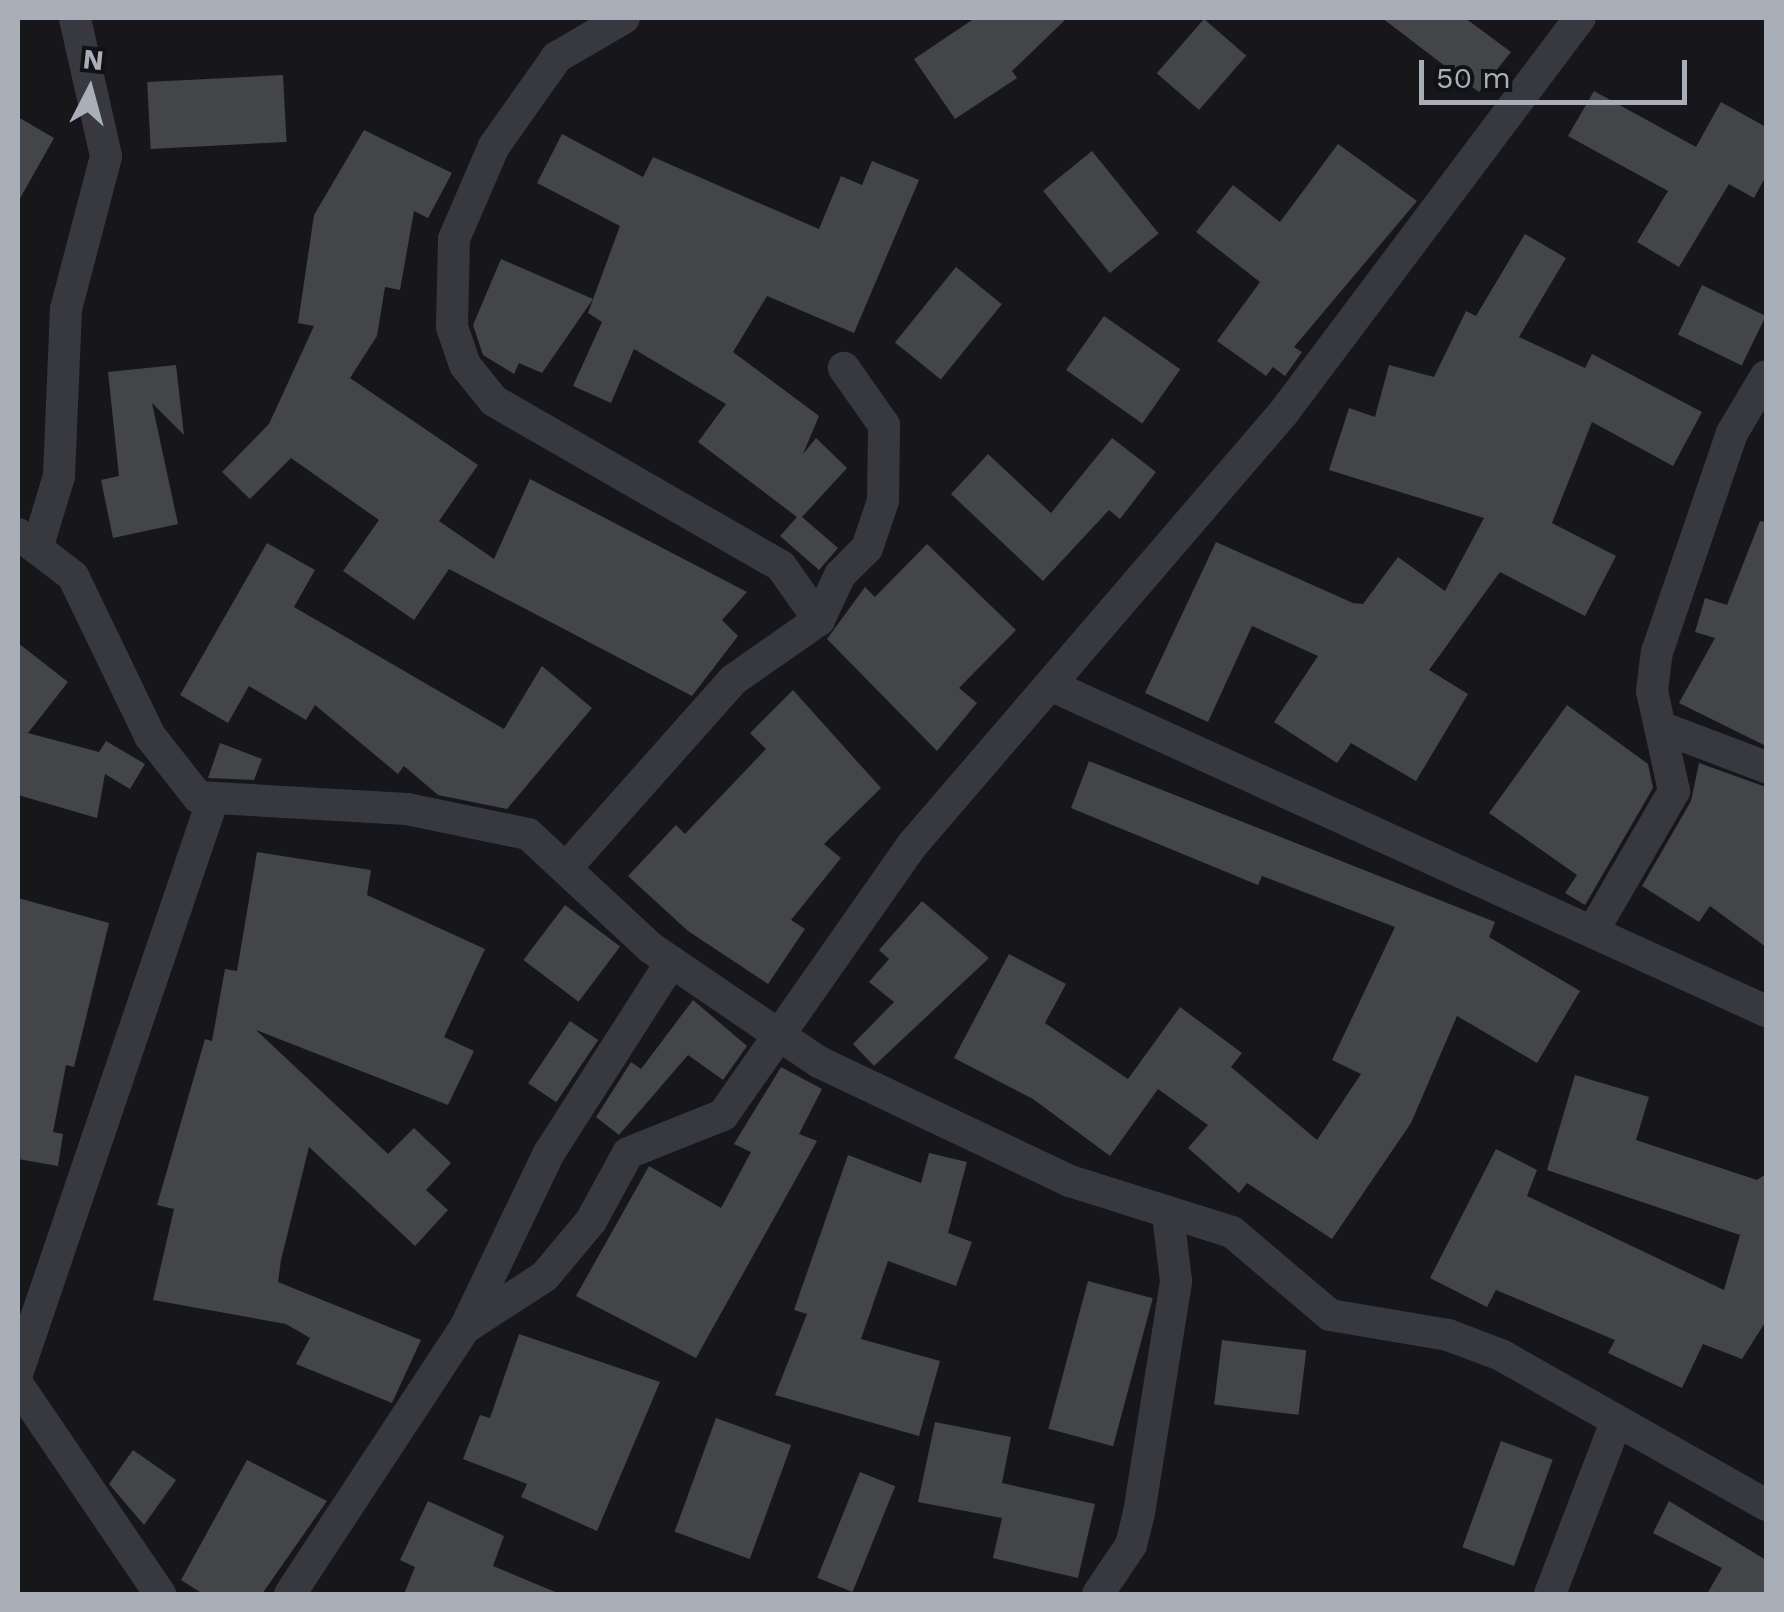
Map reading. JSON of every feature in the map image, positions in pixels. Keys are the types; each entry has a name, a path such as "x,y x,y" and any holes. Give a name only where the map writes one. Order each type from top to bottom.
{"street":[{"path":"75,18 106,156 66,309 60,476 28,538 73,576 172,774 213,800 482,820 528,834 671,962 777,1033 979,1140 1168,1215 1232,1232 1308,1305 1483,1348 1766,1505"},
{"path":"624,18 557,56 494,146 454,240 452,327 465,366 494,401 781,566 820,620"},
{"path":"466,1328 544,1276 591,1221 628,1153 723,1115 913,844 1284,412 1580,18"},
{"path":"568,867 733,680 820,620 840,575 868,548 883,501 884,425 844,368"},
{"path":"1593,931 1674,792 1660,727 1656,652 1732,432 1766,376"},
{"path":"1050,685 1766,1011"},
{"path":"1660,727 1766,767"},
{"path":"18,1371 213,800"},
{"path":"290,1594 466,1328 549,1152 671,962"},
{"path":"1098,1594 1131,1545 1139,1513 1176,1281 1168,1215"},
{"path":"18,1384 160,1594"},
{"path":"1550,1594 1616,1422"}],"building":[{"path":"975,18 1067,18 1012,71 1017,78 955,119 914,59"},
{"path":"1382,18 1465,18 1511,52 1479,92"},
{"path":"1204,19 1246,56 1199,110 1157,73"},
{"path":"283,75 287,142 151,149 147,82"},
{"path":"1594,91 1696,147 1721,102 1766,127 1766,176 1754,198 1729,184 1679,267 1637,242 1668,191 1568,136"},
{"path":"18,117 54,138 18,202"},
{"path":"364,130 452,173 428,218 414,211 400,290 385,287 377,336 350,378 478,465 439,521 494,559 530,479 747,592 722,620 738,636 692,696 449,569 414,620 343,571 379,520 291,458 250,499 222,472 269,424 314,326 298,323 314,215"},
{"path":"562,134 643,177 653,157 819,229 841,176 862,185 872,161 919,180 854,333 767,296 733,352 819,416 803,454 816,438 847,468 802,517 838,548 819,570 780,536 797,517 698,442 726,404 634,349 611,403 573,386 602,322 588,313 620,226 537,183"},
{"path":"1338,144 1417,201 1294,347 1302,352 1285,376 1273,367 1266,376 1217,341 1260,282 1196,232 1233,185 1280,222"},
{"path":"1092,151 1159,233 1110,273 1043,191"},
{"path":"1525,234 1566,258 1519,337 1585,368 1592,354 1702,412 1673,466 1592,422 1552,523 1616,556 1585,616 1500,572 1429,670 1468,694 1416,781 1351,743 1337,763 1274,722 1318,656 1252,626 1208,722 1145,693 1216,542 1353,603 1363,604 1398,557 1445,591 1484,518 1329,470 1349,408 1375,417 1389,365 1434,377 1466,311 1476,316"},
{"path":"501,259 593,299 542,373 519,363 514,374 483,355 473,325"},
{"path":"956,267 1002,304 941,380 895,342"},
{"path":"1702,285 1766,316 1742,366 1678,334"},
{"path":"1104,316 1180,369 1142,423 1066,370"},
{"path":"176,365 184,435 152,403 178,524 113,538 101,480 119,476 108,372"},
{"path":"1112,438 1156,472 1120,519 1109,510 1043,581 951,494 988,454 1051,513"},
{"path":"1760,521 1766,522 1766,746 1679,703 1715,638 1695,632 1705,598 1727,605"},
{"path":"267,543 315,570 294,607 504,729 542,666 592,708 507,809 438,795 404,766 398,774 315,705 306,720 249,686 228,723 180,695"},
{"path":"927,544 1016,630 959,688 977,703 937,751 827,639 865,587 875,597"},
{"path":"18,643 68,682 28,733 99,752 106,741 145,764 130,789 105,774 97,818 18,795"},
{"path":"793,690 881,788 824,844 841,858 791,920 805,929 768,984 688,931 628,876 676,825 685,834 766,749 750,733"},
{"path":"1567,705 1648,764 1653,788 1585,905 1565,893 1577,875 1489,813"},
{"path":"220,743 262,759 254,780 208,778"},
{"path":"1089,761 1495,922 1489,937 1580,991 1537,1063 1457,1016 1411,1123 1332,1239 1247,1183 1239,1193 1188,1148 1208,1125 1158,1089 1110,1156 1033,1099 954,1058 1009,954 1066,984 1045,1023 1128,1079 1180,1007 1242,1053 1231,1067 1317,1140 1361,1074 1332,1060 1395,927 1262,876 1258,885 1071,808"},
{"path":"1699,763 1766,787 1766,947 1710,906 1699,922 1642,886 1691,801"},
{"path":"257,852 371,870 367,895 485,949 444,1037 474,1051 448,1105 256,1030 388,1154 414,1128 451,1163 426,1190 448,1210 415,1246 309,1147 281,1260 278,1282 421,1340 392,1403 296,1364 310,1338 286,1324 153,1300 174,1209 157,1205 205,1039 212,1041 225,969 237,971"},
{"path":"18,898 109,923 74,1067 66,1065 53,1132 63,1134 58,1166 18,1159"},
{"path":"922,901 989,958 874,1066 853,1044 894,1002 869,982 889,959 879,950"},
{"path":"565,905 620,947 579,1002 523,960"},
{"path":"693,1000 747,1046 723,1080 688,1055 619,1135 596,1117 631,1062 641,1069"},
{"path":"570,1021 598,1040 556,1102 528,1083"},
{"path":"781,1067 822,1089 799,1134 817,1141 696,1358 576,1296 649,1166 721,1208 751,1152 734,1144"},
{"path":"1575,1075 1649,1097 1636,1140 1757,1180 1766,1174 1766,1321 1742,1359 1703,1344 1682,1388 1608,1353 1615,1340 1496,1290 1487,1307 1430,1278 1496,1149 1537,1170 1527,1196 1724,1290 1740,1235 1547,1170"},
{"path":"929,1153 967,1162 948,1233 972,1242 956,1286 888,1261 861,1339 940,1361 919,1436 775,1395 807,1314 794,1310 848,1155 921,1183"},
{"path":"1088,1281 1153,1298 1113,1446 1048,1429"},
{"path":"519,1334 660,1382 597,1531 521,1497 527,1484 463,1459 480,1415 490,1418"},
{"path":"1222,1340 1306,1350 1298,1415 1214,1405"},
{"path":"716,1418 791,1445 750,1559 675,1532"},
{"path":"935,1422 1011,1437 1002,1483 1095,1504 1078,1578 993,1558 1002,1518 918,1502"},
{"path":"1501,1441 1553,1460 1514,1566 1462,1547"},
{"path":"133,1450 176,1480 144,1525 109,1484"},
{"path":"247,1460 327,1501 262,1594 203,1594 181,1580"},
{"path":"860,1472 895,1486 853,1592 817,1578"},
{"path":"428,1501 504,1536 493,1566 560,1594 404,1594 415,1567 400,1560"},
{"path":"1669,1501 1766,1560 1766,1594 1707,1594 1722,1568 1653,1533"}]}
